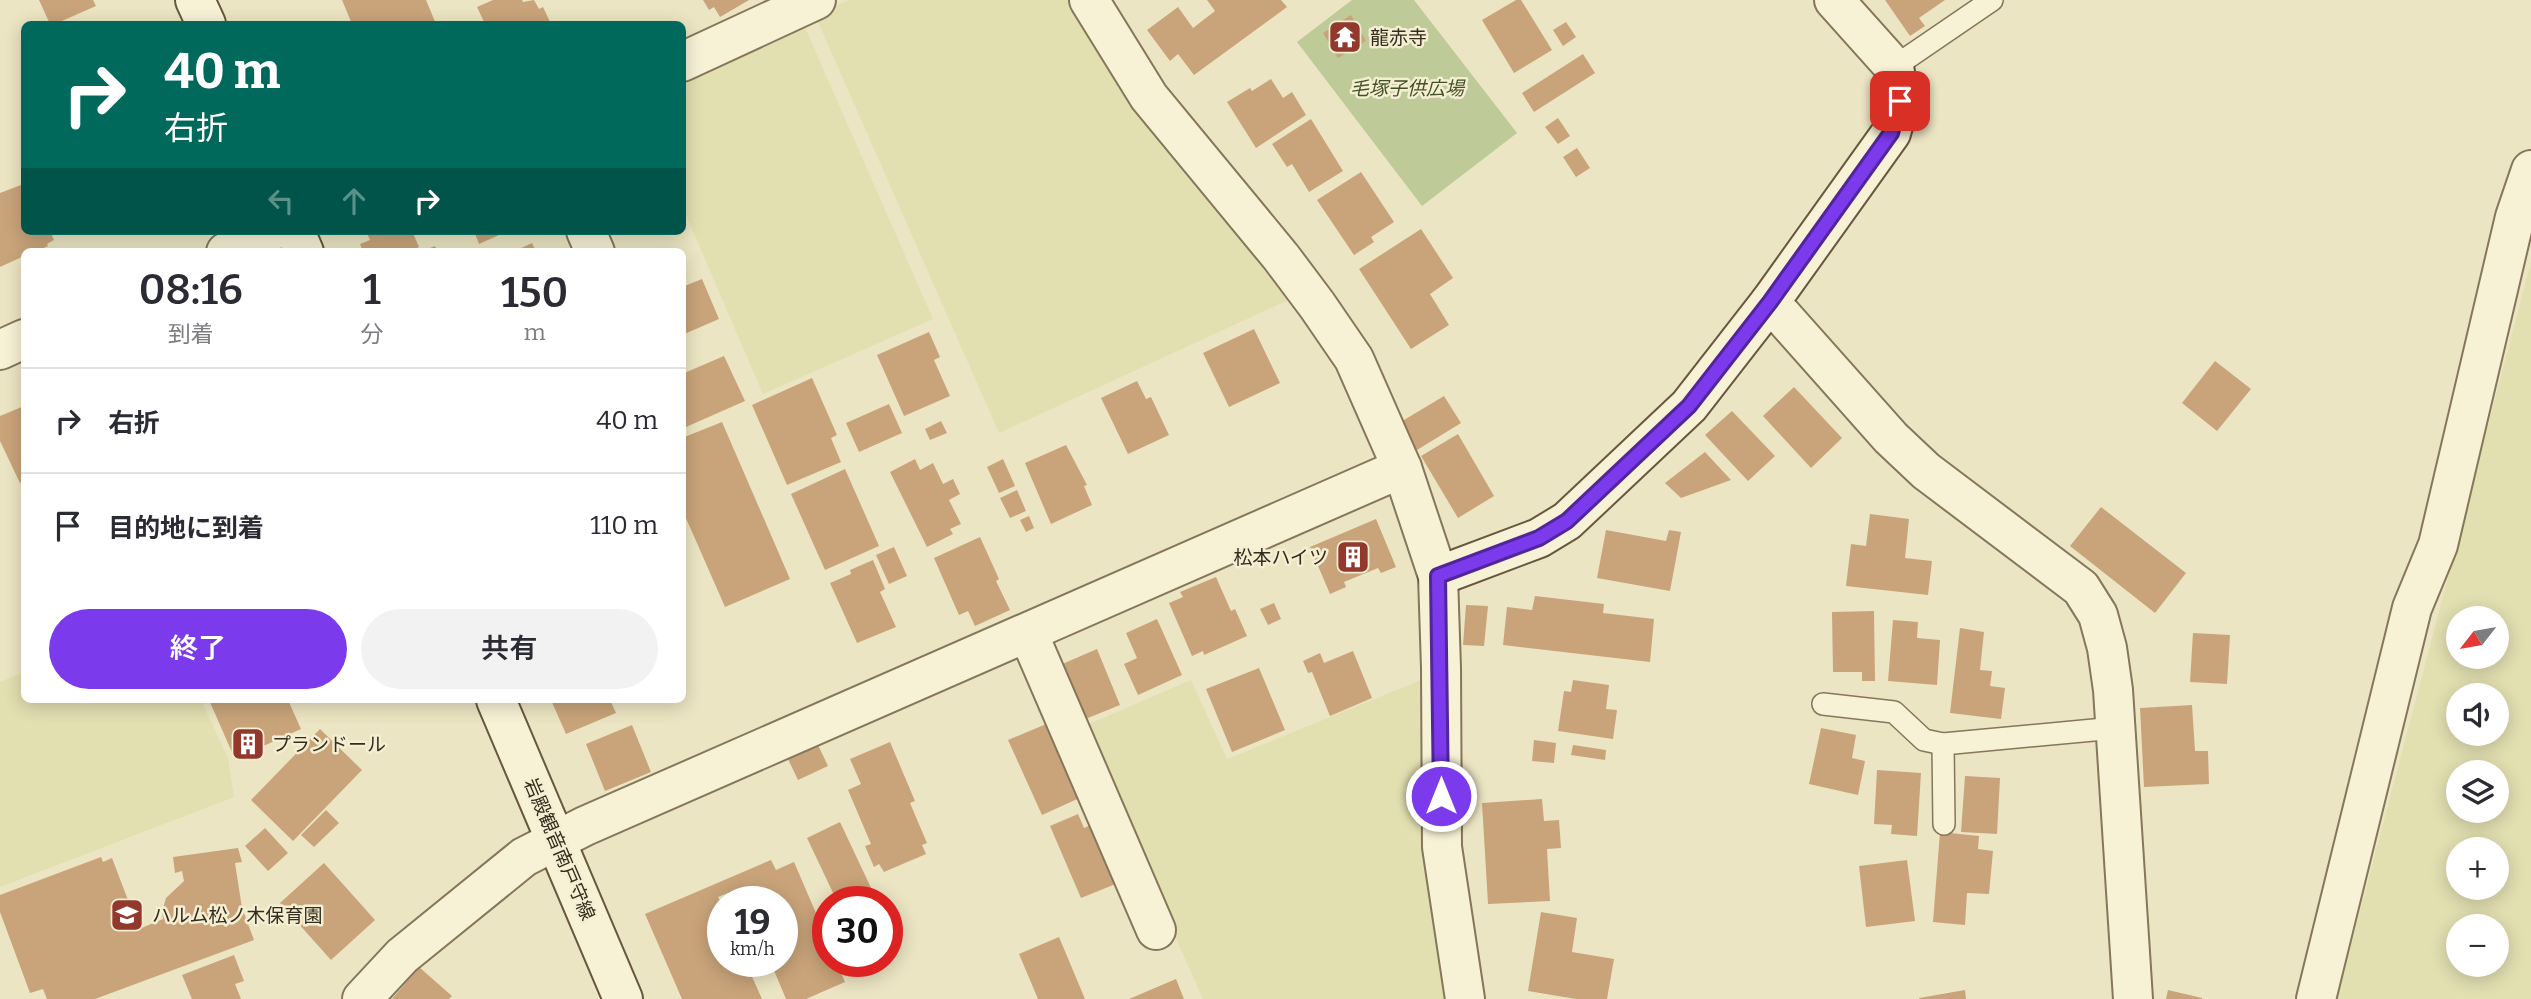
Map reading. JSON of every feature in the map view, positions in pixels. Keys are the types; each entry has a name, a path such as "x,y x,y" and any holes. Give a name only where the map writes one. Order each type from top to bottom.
{"street":[{"path":"195,0 205,21"},
{"path":"686,60 816,0"},
{"path":"1090,0 1149,97 1281,257 1354,359 1402,468 1438,576 1442,848 1465,999"},
{"path":"1438,576 1539,538 1567,521 1689,406 1770,302 1891,133 1900,101 1894,67 1835,0"},
{"path":"2316,999 2412,608 2438,545 2515,217 2531,170"},
{"path":"235,248 263,235"},
{"path":"1770,302 1899,446 1926,471 2081,588 2098,615 2106,648 2115,728 2133,999"},
{"path":"0,350 21,340"},
{"path":"362,999 402,956 524,857 598,821 1402,468"},
{"path":"1028,633 1156,930"},
{"name":"岩殿観音南戸守線","path":"497,703 623,999"}],"lane":[{"path":"1894,67 1992,0"},
{"path":"1822,704 1894,712 1924,740 1943,744 2115,728"},
{"path":"1943,744 1944,824"}],"shaded area":[{"path":"849,0 1081,0 1295,297 999,433 815,15"},
{"path":"803,23 933,319 763,394 686,215 686,73"},
{"path":"2531,262 2531,999 2337,999"},
{"path":"21,673 21,703 202,703 228,758 234,797 0,887 0,682"},
{"path":"1191,680 1227,759 1421,680 1424,793 1446,999 1203,999 1082,727"}],"green space":[{"name":"毛塚子供広場","path":"1352,0 1414,0 1517,133 1422,206 1297,42"}],"building":[{"path":"39,0 93,0 96,6 62,21 49,21"},
{"path":"342,0 426,0 435,21 351,21"},
{"path":"493,0 534,0 539,9 543,7 550,21 484,21 477,7"},
{"path":"703,0 749,0 720,17 714,7 709,10"},
{"path":"1207,0 1281,0 1287,7 1194,75 1178,54 1170,61 1147,30 1178,7 1193,28 1215,11"},
{"path":"1516,0 1521,0 1552,50 1514,73 1482,20"},
{"path":"1885,0 1945,0 1919,18 1925,26 1910,36"},
{"name":"龍赤寺","path":"1351,15 1366,41 1338,58 1323,33"},
{"path":"1566,22 1576,37 1563,46 1553,30"},
{"path":"1583,54 1595,73 1534,112 1522,93"},
{"path":"1271,79 1283,98 1292,92 1306,115 1256,148 1227,102"},
{"path":"1558,118 1570,136 1558,144 1545,127"},
{"path":"1311,119 1343,171 1309,192 1292,164 1287,167 1272,144"},
{"path":"1577,148 1590,168 1576,177 1563,157"},
{"path":"1361,172 1394,222 1371,237 1374,242 1354,255 1317,200"},
{"path":"21,185 21,235 52,235 54,240 43,248 21,248 21,257 0,267 0,193"},
{"path":"1421,229 1453,278 1430,294 1449,325 1411,349 1359,269"},
{"path":"368,235 414,235 419,247 362,248 360,244 370,240"},
{"path":"476,235 499,235 479,244"},
{"path":"532,243 534,248 521,248"},
{"path":"702,279 719,319 686,333 686,285"},
{"path":"1254,329 1280,383 1229,407 1203,353"},
{"path":"929,332 940,357 934,360 950,396 904,416 877,355"},
{"path":"724,356 745,401 686,427 686,372"},
{"path":"2215,361 2251,389 2217,431 2182,403"},
{"path":"812,378 837,435 831,438 841,462 787,485 752,405"},
{"path":"1137,381 1146,399 1151,397 1169,435 1128,454 1101,398"},
{"path":"1794,387 1842,438 1811,468 1763,416"},
{"path":"1444,396 1461,423 1417,450 1399,423"},
{"path":"889,404 902,433 859,452 846,423"},
{"path":"21,407 20,483 0,441 0,416"},
{"path":"1732,411 1775,456 1748,481 1705,435"},
{"path":"941,421 947,433 930,440 925,429"},
{"path":"722,422 790,579 725,607 686,518 686,436"},
{"path":"1458,434 1494,496 1458,518 1421,456"},
{"path":"1066,445 1087,485 1084,486 1092,505 1051,524 1025,463"},
{"path":"1705,452 1731,480 1681,498 1665,483"},
{"path":"915,459 920,470 933,463 943,484 953,479 960,494 949,500 961,524 950,529 953,534 927,547 890,472"},
{"path":"1003,459 1015,486 999,493 987,467"},
{"path":"845,469 879,546 825,570 791,494"},
{"path":"1017,490 1026,511 1010,518 1000,498"},
{"path":"2101,507 2186,573 2155,613 2070,546"},
{"path":"1870,514 1909,519 1905,558 1932,561 1928,595 1846,586 1851,544 1866,546"},
{"path":"1029,516 1034,528 1026,532 1020,520"},
{"name":"松本ハイツ","path":"1376,519 1396,567 1381,573 1378,568 1344,582 1346,587 1330,594 1310,547"},
{"path":"1606,530 1666,541 1669,530 1681,532 1670,591 1597,578"},
{"path":"980,537 1010,610 975,626 968,611 959,615 934,558"},
{"path":"894,547 907,576 889,584 876,555"},
{"path":"873,560 885,589 880,592 896,627 857,643 830,583"},
{"path":"1216,577 1231,611 1235,609 1247,636 1204,655 1203,651 1192,656 1169,603 1183,597 1180,592"},
{"path":"1535,596 1604,604 1603,613 1654,619 1650,662 1503,645 1507,607 1532,610"},
{"path":"1274,603 1281,619 1268,625 1260,609"},
{"path":"1466,605 1488,606 1484,646 1463,645"},
{"path":"1874,611 1875,681 1862,681 1862,672 1833,672 1832,612"},
{"path":"1157,619 1182,675 1138,695 1124,664 1137,658 1126,633"},
{"path":"1893,620 1918,622 1917,638 1940,640 1937,685 1888,681"},
{"path":"1960,628 1984,632 1980,670 1992,671 1990,686 2005,688 2001,719 1950,713"},
{"path":"2193,633 2230,635 2227,684 2190,682"},
{"path":"1097,649 1120,705 1083,720 1060,665"},
{"path":"1353,651 1372,698 1330,716 1312,672 1308,673 1303,661 1320,653 1324,663"},
{"path":"1259,668 1285,730 1232,752 1206,689"},
{"path":"1573,680 1609,685 1606,709 1617,710 1613,739 1558,731 1564,691 1571,692"},
{"name":"プランドール","path":"210,703 289,703 301,729 235,759"},
{"path":"552,703 611,703 616,713 566,734"},
{"path":"2192,705 2195,751 2208,751 2209,784 2144,787 2140,708"},
{"path":"1051,722 1084,796 1042,815 1008,740"},
{"path":"632,725 651,772 605,791 586,744"},
{"path":"1821,728 1856,735 1852,758 1865,761 1858,795 1809,784"},
{"path":"320,729 362,770 293,841 251,800"},
{"path":"1534,740 1556,743 1554,763 1532,761"},
{"path":"890,742 915,801 910,803 927,843 922,845 926,854 884,872 879,864 874,867 865,846 871,844 848,790 861,784 850,759"},
{"path":"818,745 828,766 798,780 788,759"},
{"path":"1573,745 1606,750 1605,760 1571,755"},
{"path":"1877,770 1921,773 1917,836 1891,834 1892,825 1874,824"},
{"path":"1965,776 2000,778 1997,834 1961,832"},
{"path":"1542,799 1544,821 1559,820 1561,848 1547,849 1550,901 1488,904 1482,803"},
{"path":"326,810 339,823 314,847 301,835"},
{"path":"1078,814 1084,828 1093,824 1118,883 1081,898 1050,826"},
{"path":"840,822 870,886 830,886 807,838"},
{"path":"265,828 288,853 268,871 245,846"},
{"path":"1940,832 1979,836 1978,849 1993,851 1989,894 1967,893 1965,925 1933,922"},
{"name":"ハルム松ノ木保育園","path":"238,848 242,862 235,863 242,908 254,940 95,999 47,999 43,989 30,993 0,912 0,895 101,857 103,862 112,858 139,929 163,919 166,898 184,881 182,871 175,873 173,857"},
{"path":"771,860 776,870 794,862 812,904 812,977 843,977 845,982 806,999 786,999 777,977 798,977 798,886 710,886"},
{"path":"1907,860 1915,921 1866,927 1859,866"},
{"path":"324,863 375,920 331,960 280,903"},
{"path":"707,887 707,977 752,977 762,999 682,999 645,914"},
{"path":"1541,912 1577,918 1572,952 1614,959 1607,999 1576,999 1528,991"},
{"path":"1059,937 1085,999 1038,999 1019,954"},
{"path":"234,955 244,981 235,984 241,999 192,999 182,975"},
{"path":"419,967 452,996 449,999 392,999"},
{"path":"1176,979 1184,999 1129,999"},
{"path":"1965,990 1966,999 1919,999 1919,998"},
{"path":"2168,990 2202,998 2202,999 2166,999"}],"place":[{"name":"龍赤寺","path":"1345,37"},
{"name":"松本ハイツ","path":"1353,557"},
{"name":"プランドール","path":"248,744"},
{"name":"ハルム松ノ木保育園","path":"127,915"}],"route":[{"path":"1441,796 1438,576 1539,538 1567,521 1689,406 1770,302 1891,133 1900,101"}]}
